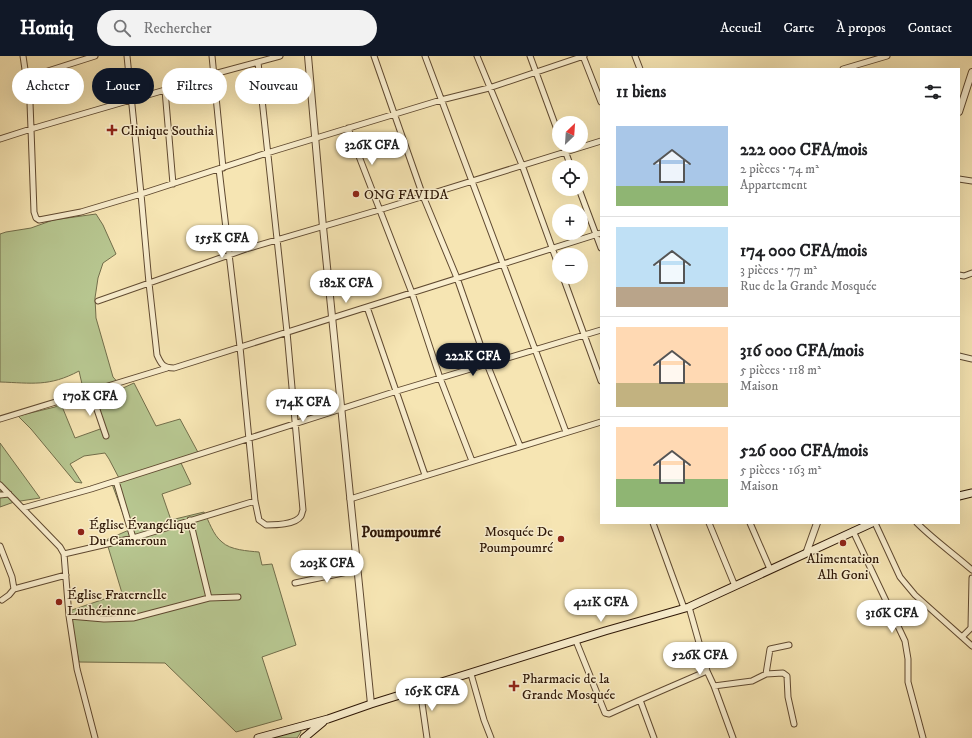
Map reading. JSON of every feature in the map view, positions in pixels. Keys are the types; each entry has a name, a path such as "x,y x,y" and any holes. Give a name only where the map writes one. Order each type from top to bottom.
{"main road":[{"path":"960,496 972,493"},
{"path":"262,738 687,608 807,551 870,524"},
{"path":"304,738 328,719"}],"street":[{"path":"23,56 25,68"},
{"path":"57,68 95,56"},
{"path":"127,56 128,68"},
{"path":"212,56 213,68"},
{"path":"227,70 280,56"},
{"path":"308,56 322,228 371,704"},
{"path":"374,56 423,196 520,446"},
{"path":"425,56 566,432"},
{"path":"477,56 522,165 552,248"},
{"path":"530,56 552,116"},
{"path":"30,104 34,212 36,218 39,220 81,212 141,194 348,128 442,100 489,88 584,56 600,99"},
{"path":"635,56 640,68"},
{"path":"846,68 887,56"},
{"path":"216,104 221,168 250,438 255,501 259,520 266,525 281,524 294,521 301,516 303,510 294,424 287,332 258,62"},
{"path":"960,109 971,76"},
{"path":"0,139 115,104"},
{"path":"132,104 157,355 161,363 167,368"},
{"path":"166,104 173,184"},
{"path":"348,128 412,293 440,378 472,461"},
{"path":"588,145 600,141"},
{"path":"98,301 276,240 322,228 565,152 568,160"},
{"path":"960,179 972,181"},
{"path":"581,196 600,246"},
{"path":"0,419 167,368 174,368 600,233"},
{"path":"960,275 964,276 972,273"},
{"path":"566,284 600,378"},
{"path":"367,307 425,475"},
{"path":"23,508 116,481 397,391 600,330"},
{"path":"960,356 972,359"},
{"path":"91,392 106,436"},
{"path":"350,499 600,422"},
{"path":"116,481 133,538"},
{"path":"0,485 60,547 64,554 69,616 77,669 95,738"},
{"path":"0,495 9,494"},
{"path":"64,554 133,538 255,501"},
{"path":"190,520 209,598"},
{"path":"653,524 687,608 707,671 733,738"},
{"path":"709,524 735,586"},
{"path":"750,524 770,569"},
{"path":"807,551 817,524"},
{"path":"875,524 900,577 915,595 972,646"},
{"path":"918,524 972,570"},
{"path":"853,531 905,641 908,659 908,682 923,738"},
{"path":"0,546 12,577 14,588"},
{"path":"294,583 357,570"},
{"path":"2,600 9,595 14,588 66,576"},
{"path":"962,637 971,627 972,578"},
{"path":"69,616 104,619 132,618 209,598 238,598"},
{"path":"576,641 605,713 609,714 707,671"},
{"path":"766,674 770,649 789,645"},
{"path":"714,686 752,681 766,674 780,672 787,676 788,697 794,724"},
{"path":"471,674 484,720 491,738"},
{"path":"420,689 427,738"},
{"path":"640,700 654,738"}],"green space":[{"path":"96,214 103,225 116,254 103,263 98,278 95,298 96,318 113,377 123,388 134,383 156,426 180,419 200,456 181,463 191,484 162,494 171,520 204,512 216,536 225,545 239,550 259,552 262,565 272,564 296,645 262,657 282,719 236,732 165,663 79,662 69,611 122,593 106,540 129,530 112,484 120,480 105,453 84,456 70,464 82,483 75,482 31,429 18,416 55,407 61,404 75,438 103,428 88,391 82,384 79,371 58,380 49,382 0,382 0,234 31,228 53,220"},
{"path":"0,443 40,498 14,502 0,507"},
{"path":"300,729 301,732 297,738 267,738"}],"place":[{"name":"Clinique Southia","path":"112,130"},
{"name":"ONG FAVIDA","path":"356,194"},
{"name":"Église Évangélique Du Cameroun","path":"81,532"},
{"name":"Mosquée De Poumpoumré","path":"561,539"},
{"name":"Alimentation Alh Goni","path":"843,543"},
{"name":"Église Fraternelle Luthérienne","path":"59,602"},
{"name":"Pharmacie de la Grande Mosquée","path":"514,686"}],"district":[{"name":"Poumpoumré","path":"401,532"}]}
